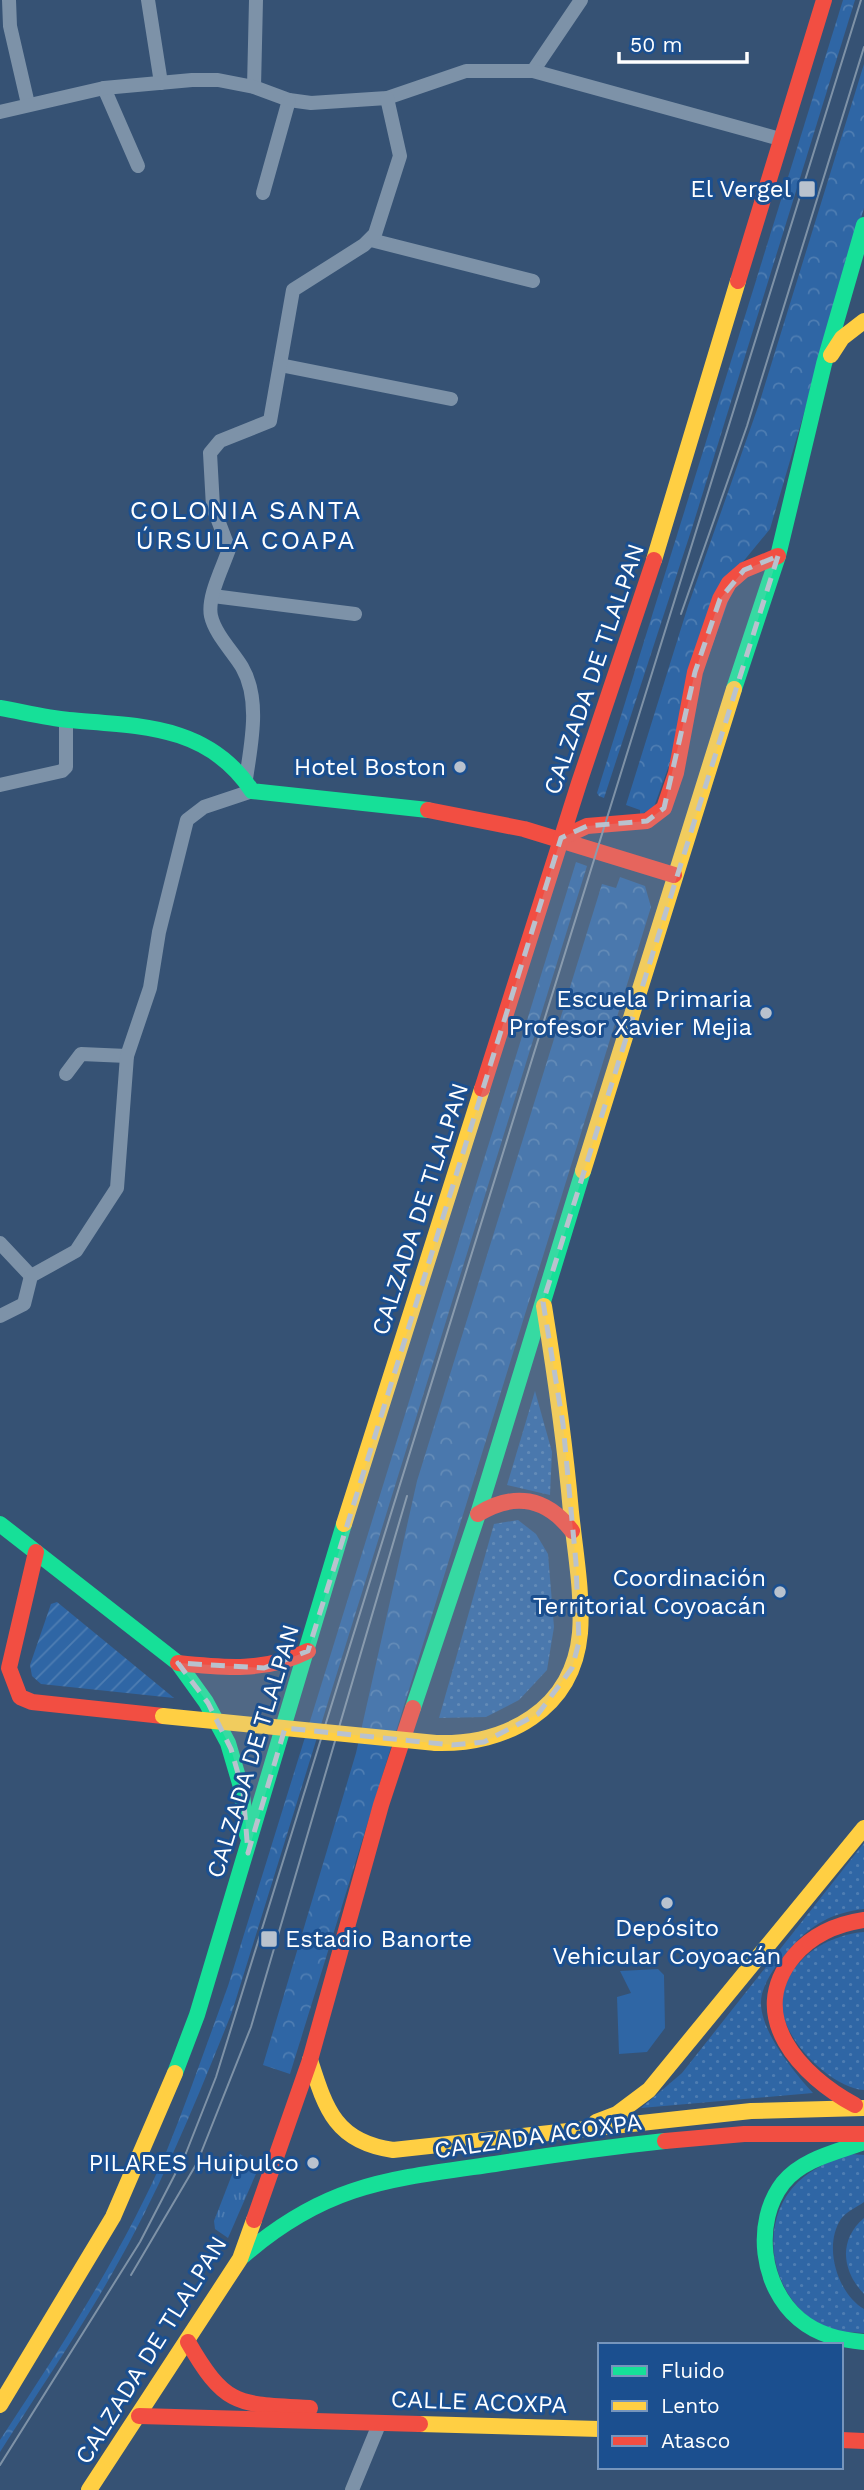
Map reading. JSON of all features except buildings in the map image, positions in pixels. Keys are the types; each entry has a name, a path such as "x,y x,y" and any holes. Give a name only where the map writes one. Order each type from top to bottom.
{"main road":[{"name":"CALZADA DE TLALPAN","path":"0,2406 113,2217 154,2126 197,2015 337,1547 561,838 674,502 780,139 824,0"},
{"name":"CALZADA DE TLALPAN","path":"89,2490 240,2259 310,2060 382,1805 478,1514 674,875 778,556 824,364 864,225"},
{"path":"824,364 842,338 864,321"},
{"path":"561,838 587,826 647,821 664,808 676,773 695,672 720,599 729,583 744,570 778,556"},
{"path":"0,708 66,720 144,725 173,734 219,757 249,785 367,802 561,838 674,875"},
{"path":"36,1552 9,1668 20,1697 32,1702 436,1743 468,1744 499,1737 538,1714 558,1693 572,1668 579,1642 574,1533 563,1424 543,1302"},
{"path":"478,1514 506,1500 532,1499 559,1513 574,1533"},
{"path":"0,1524 178,1663 208,1703 231,1749 243,1791 247,1853"},
{"path":"178,1663 264,1668 289,1662 308,1651"},
{"path":"575,2130 617,2114 649,2090 864,1828"},
{"path":"863,2108 837,2097 801,2065 779,2029 773,1999 775,1986 786,1964 805,1944 829,1929 864,1920"},
{"name":"CALZADA ACOXPA","path":"310,2060 322,2097 338,2126 352,2141 373,2149 393,2150 751,2111 863,2108"},
{"name":"CALZADA ACOXPA","path":"240,2259 272,2229 310,2208 350,2189 387,2179 723,2134 801,2130 864,2134"},
{"path":"864,2142 803,2167 784,2182 766,2220 764,2243 774,2283 784,2303 797,2318 816,2331 843,2340 864,2342"},
{"name":"CALLE ACOXPA","path":"188,2342 211,2382 227,2398 240,2404 332,2409 357,2421"},
{"name":"CALLE ACOXPA","path":"139,2416 598,2429"},
{"path":"843,2440 864,2441"}],"street":[{"path":"9,0 10,26 28,104"},
{"path":"148,0 161,83"},
{"path":"254,87 256,0"},
{"path":"533,71 581,0"},
{"path":"0,112 104,88 161,83 218,80 254,87 289,100 312,103 387,98 466,71 533,71 780,139"},
{"path":"104,88 138,166"},
{"path":"0,1316 24,1304 31,1276 76,1251 117,1188 127,1056 150,988 159,932 187,820 204,807 249,785 254,726 251,702 244,671 211,615 214,596 229,549 212,506 210,453 220,441 270,421 293,290 371,240 400,156 387,98"},
{"path":"263,193 289,100"},
{"path":"371,240 533,281"},
{"path":"281,365 451,399"},
{"path":"214,596 355,614"},
{"path":"0,785 62,771 66,767 66,720"},
{"path":"66,1074 81,1054 127,1056"},
{"path":"0,1243 31,1276"},
{"path":"352,2490 380,2422"}],"highlighted area":[{"path":"778,556 543,1302 563,1424 576,1563 579,1642 572,1668 538,1714 484,1742 452,1745 285,1728 248,1853 243,1791 231,1749 208,1703 178,1663 264,1668 308,1651 561,838 587,826 647,821 664,808 695,672 720,599 744,570"}],"green space":[{"path":"843,0 855,0 692,528 604,798 597,793"},
{"path":"864,64 864,208 770,529 742,563 654,807 640,815 640,810 626,805 688,606 759,404"},
{"path":"576,862 587,866 232,2012 177,2144 130,2241 86,2318 0,2452 0,2440 90,2299 150,2188 175,2130 228,1986"},
{"path":"620,877 645,886 651,907 290,2074 263,2065 356,1753 417,1481 602,884 616,888"},
{"path":"535,1391 552,1452 550,1495 507,1485"},
{"path":"518,1520 536,1534 548,1554 554,1627 547,1670 519,1700 486,1717 439,1718 494,1524"},
{"path":"57,1602 174,1698 41,1684 32,1676 30,1665 51,1604"},
{"path":"864,1843 864,1909 842,1913 814,1926 777,1965 762,1994 764,2020 777,2047 813,2093 641,2108 682,2073"},
{"path":"864,1932 864,2090 837,2081 811,2060 790,2032 782,2005 790,1976 809,1954 835,1939"},
{"path":"658,1969 664,1975 665,2028 647,2052 619,2054 617,1997 631,1993 620,1971"},
{"path":"240,2154 259,2167 228,2238 215,2229 214,2221"},
{"path":"851,2154 864,2155 864,2202 841,2219 833,2242 833,2255 846,2292 864,2309 864,2333 832,2330 812,2319 795,2304 783,2285 773,2242 776,2220 784,2200 798,2182 823,2165"},
{"path":"864,2218 864,2294 851,2276 846,2256 850,2236"}],"tram line":[{"path":"0,2465 140,2242 186,2153 216,2077 861,0"},
{"path":"681,614 747,426 864,47"},
{"path":"131,2275 197,2163 251,2027 407,1496"}],"traffic: fast":[{"path":"734,689 778,556 824,364 864,225"},
{"path":"0,708 52,718 146,727 170,733 215,752 252,791 428,810"},
{"path":"413,1708 478,1514 583,1171"},
{"path":"0,1524 178,1663 206,1702 228,1743 241,1787 247,1835"},
{"path":"175,2073 197,2015 344,1524"},
{"path":"243,2256 303,2213 361,2188 423,2174 665,2141"},
{"path":"864,2142 820,2157 791,2175 774,2199 765,2235 769,2272 786,2306 799,2319 822,2333 864,2342"}],"traffic: slow":[{"path":"654,560 738,281"},
{"path":"831,355 842,338 864,321"},
{"path":"583,1171 734,689"},
{"path":"344,1524 482,1089"},
{"path":"436,1743 487,1737 532,1718 550,1702 564,1683 575,1660 580,1633 580,1588 563,1434 544,1306"},
{"path":"163,1716 436,1743"},
{"path":"596,2122 617,2114 649,2090 864,1828"},
{"path":"310,2060 322,2094 336,2121 358,2140 393,2150 751,2111 864,2108"},
{"path":"0,2405 113,2217 175,2073"},
{"path":"89,2490 240,2259 254,2220"},
{"path":"420,2424 598,2429"}],"traffic: jam":[{"path":"738,281 824,0"},
{"path":"561,838 587,826 647,821 664,808 676,773 695,672 720,599 729,583 744,570 778,556"},
{"path":"482,1089 579,783 654,560"},
{"path":"428,810 524,829 674,875"},
{"path":"478,1514 504,1503 529,1502 551,1511 572,1531"},
{"path":"36,1552 9,1668 20,1697 32,1702 163,1716"},
{"path":"178,1663 244,1667 276,1662 308,1651"},
{"path":"254,2220 310,2060 381,1805 413,1708"},
{"path":"855,2105 835,2093 799,2061 777,2022 775,2001 780,1978 801,1949 826,1932 844,1924 864,1920"},
{"path":"665,2141 744,2134 864,2134"},
{"path":"188,2342 213,2380 236,2398 250,2403 310,2408"},
{"path":"139,2416 420,2424"},
{"path":"843,2440 864,2441"}],"place":[{"name":"El Vergel","path":"807,189"},
{"name":"Hotel Boston","path":"460,767"},
{"name":"Escuela Primaria Profesor Xavier Mejia","path":"766,1013"},
{"name":"Coordinación Territorial Coyoacán","path":"780,1592"},
{"name":"Depósito Vehicular Coyoacán","path":"667,1903"},
{"name":"Estadio Banorte","path":"269,1939"},
{"name":"PILARES Huipulco","path":"313,2163"}],"district":[{"name":"COLONIA SANTA ÚRSULA COAPA","path":"246,525"}]}
